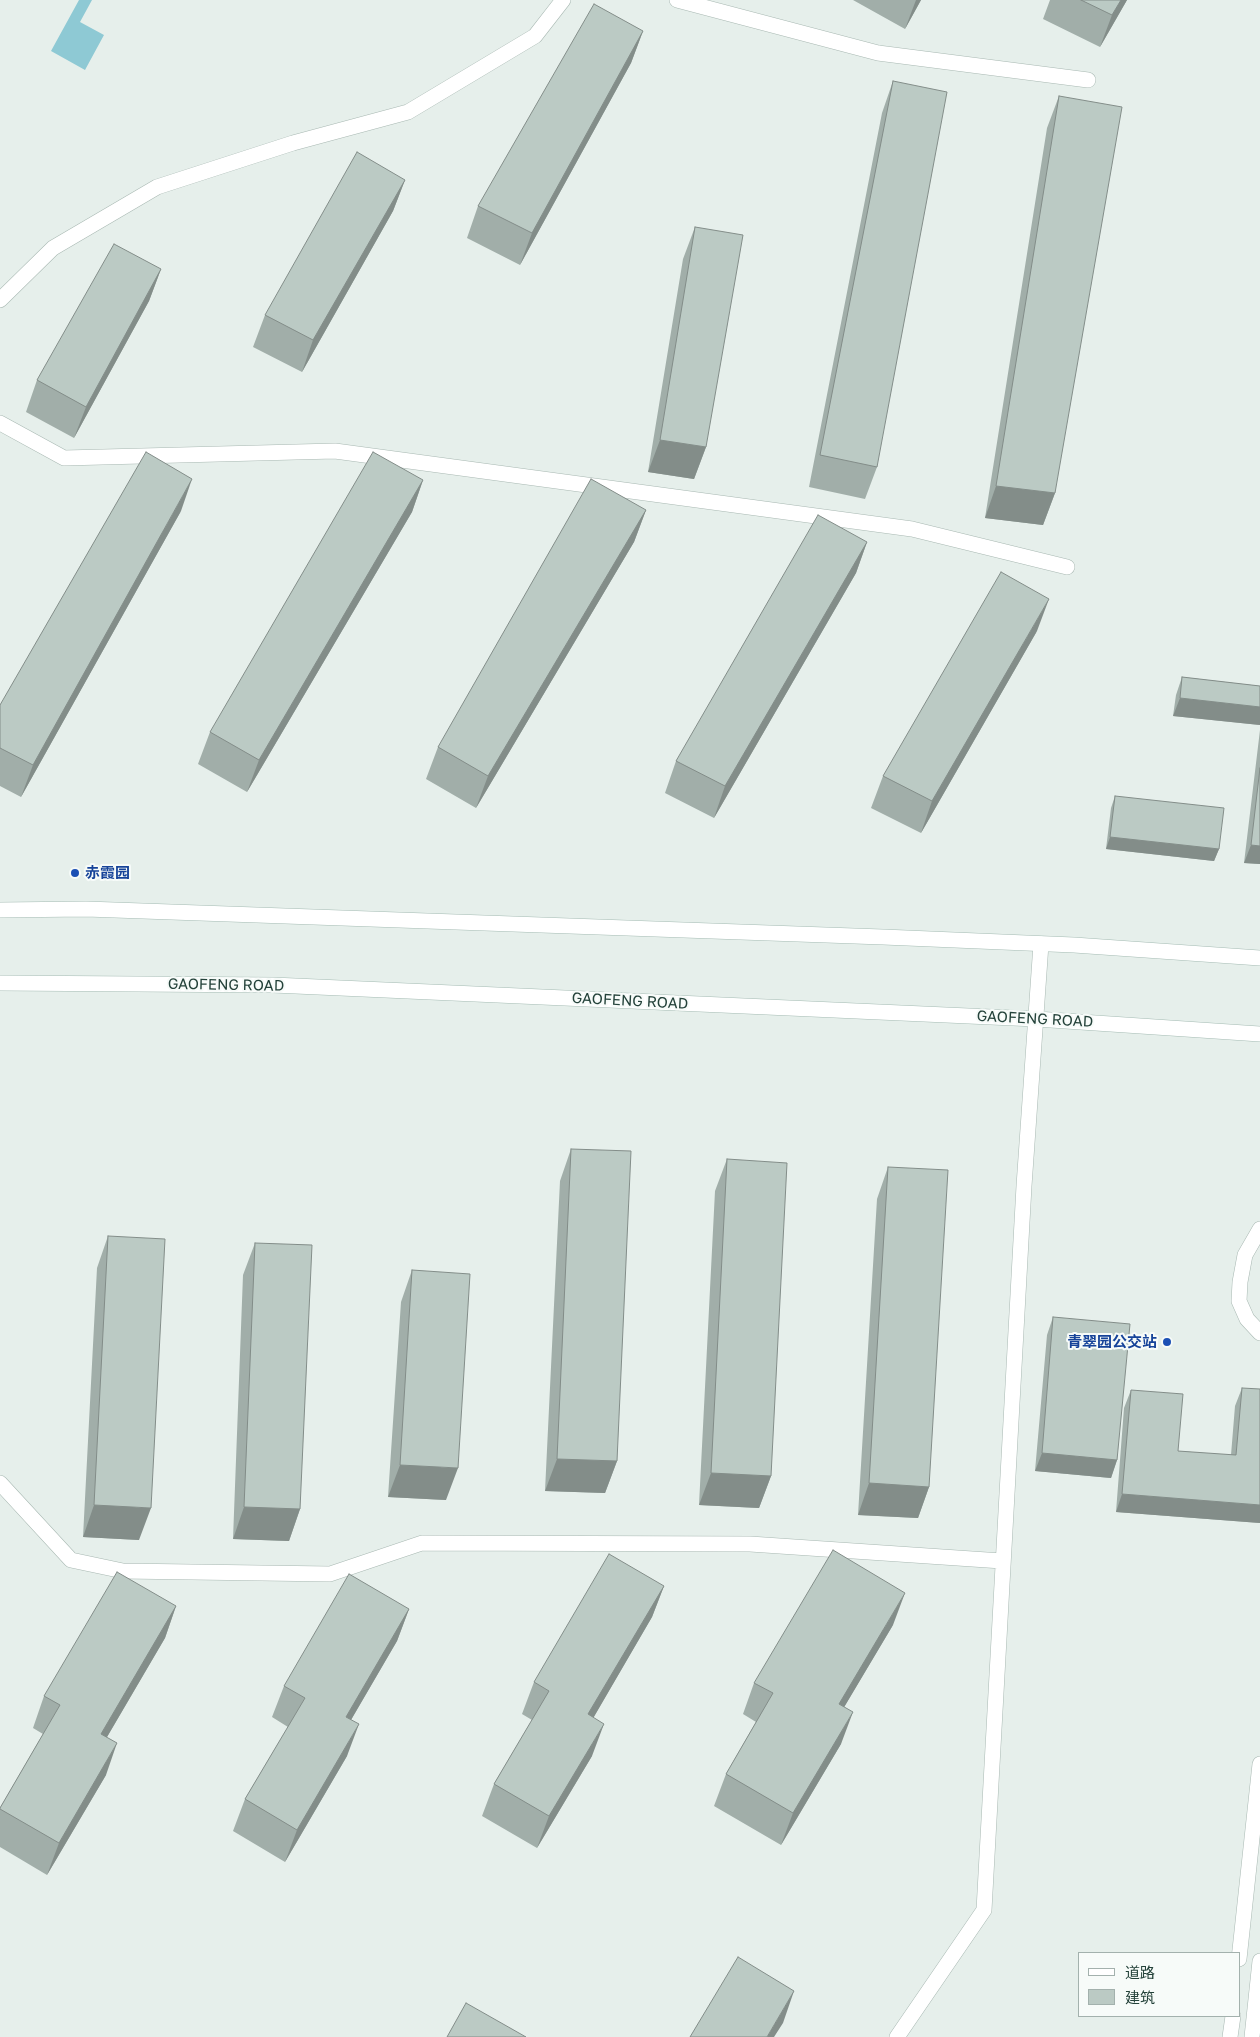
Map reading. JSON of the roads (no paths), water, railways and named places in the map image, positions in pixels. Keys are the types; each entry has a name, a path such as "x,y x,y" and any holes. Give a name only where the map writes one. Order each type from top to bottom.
{"main road":[{"path":"0,300 53,248 157,187 293,143 408,112 535,36 563,0"},
{"path":"677,0 878,52 1088,80"},
{"path":"0,423 64,458 334,451 912,529 1067,567"},
{"path":"0,910 106,910 1041,944 1260,958"},
{"path":"898,2037 984,1910 1002,1561 1041,944"},
{"name":"GAOFENG ROAD","path":"0,983 273,985 1036,1018 1260,1034"},
{"path":"1238,1033 1260,1040"},
{"path":"1260,1229 1245,1255 1239,1301 1247,1319 1260,1333"},
{"path":"0,1483 71,1560 123,1571 330,1574 422,1543 750,1544 1002,1561"},
{"path":"1240,1952 1260,1764"},
{"path":"1252,2037 1260,1961"},
{"path":"1230,2037 1233,2017"}],"water":[{"path":"79,0 92,0 80,22 104,35 85,70 51,51"}],"place":[{"name":"赤霞园","path":"75,873"},
{"name":"青翠园公交站","path":"1167,1342"}]}
